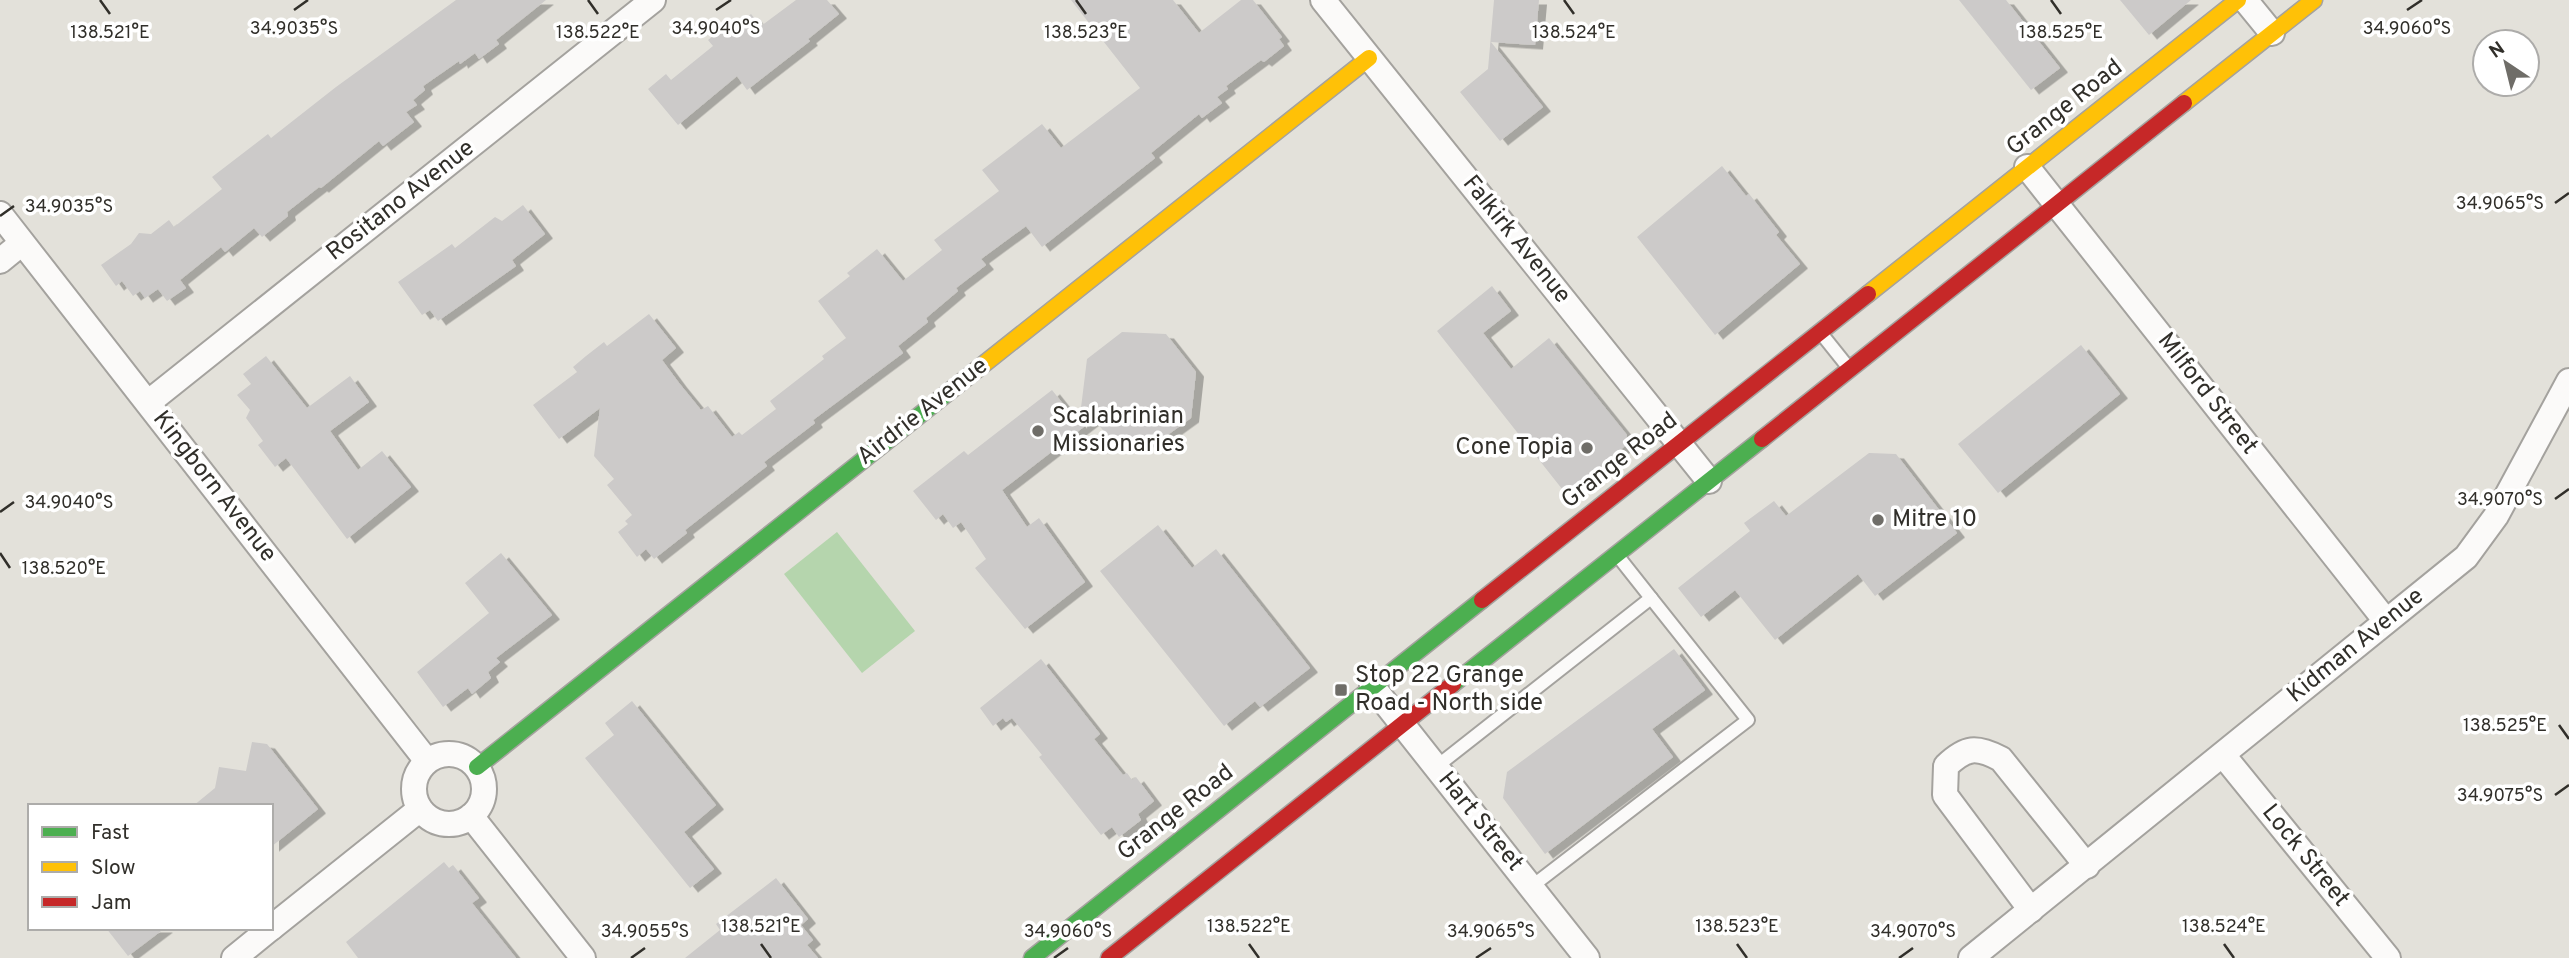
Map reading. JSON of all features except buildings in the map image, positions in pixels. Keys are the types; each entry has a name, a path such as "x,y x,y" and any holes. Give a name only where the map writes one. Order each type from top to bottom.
{"main road":[{"name":"Grange Road","path":"1032,958 2238,0"},
{"path":"1109,958 2314,0"},
{"name":"Airdrie Avenue","path":"477,767 1369,58"}],"street":[{"name":"Rositano Avenue","path":"149,402 653,0"},
{"name":"Falkirk Avenue","path":"1323,0 1709,481"},
{"path":"2245,0 2272,33"},
{"name":"Milford Street","path":"2027,167 2386,621"},
{"name":"Kingborn Avenue","path":"0,214 427,761"},
{"path":"0,261 22,243"},
{"name":"Kidman Avenue","path":"1971,958 2466,558 2496,516 2569,381"},
{"name":"Hart Street","path":"1372,686 1587,958"},
{"path":"2031,910 1945,795 1946,766 1961,752 1982,749 2001,759 2087,866"},
{"path":"441,754 455,754 477,767 484,784 484,796 471,816 460,822 443,823 431,819 420,809 415,794 415,782 419,770 427,761 441,754"},
{"name":"Lock Street","path":"2223,755 2388,958"},
{"path":"273,926 420,809"},
{"path":"471,816 583,958"},
{"path":"234,958 269,930"}],"lane":[{"path":"1820,332 1850,369"},
{"path":"1531,887 1748,720 1617,554"},
{"path":"1436,767 1651,598"}],"green space":[{"path":"837,532 915,631 862,673 784,574"}],"traffic: fast":[{"path":"477,767 950,391"},
{"path":"1453,684 1762,439"},
{"path":"1032,958 1482,600"}],"traffic: slow":[{"path":"1868,294 2238,0"},
{"path":"2184,103 2314,0"},
{"path":"950,391 1369,58"}],"traffic: jam":[{"path":"1762,439 2184,103"},
{"path":"1482,600 1868,294"},
{"path":"1109,958 1453,684"}],"place":[{"name":"Scalabrinian Missionaries","path":"1038,431"},
{"name":"Cone Topia","path":"1587,448"},
{"name":"Mitre 10","path":"1878,520"},
{"name":"Stop 22 Grange Road - North side","path":"1341,690"}]}
